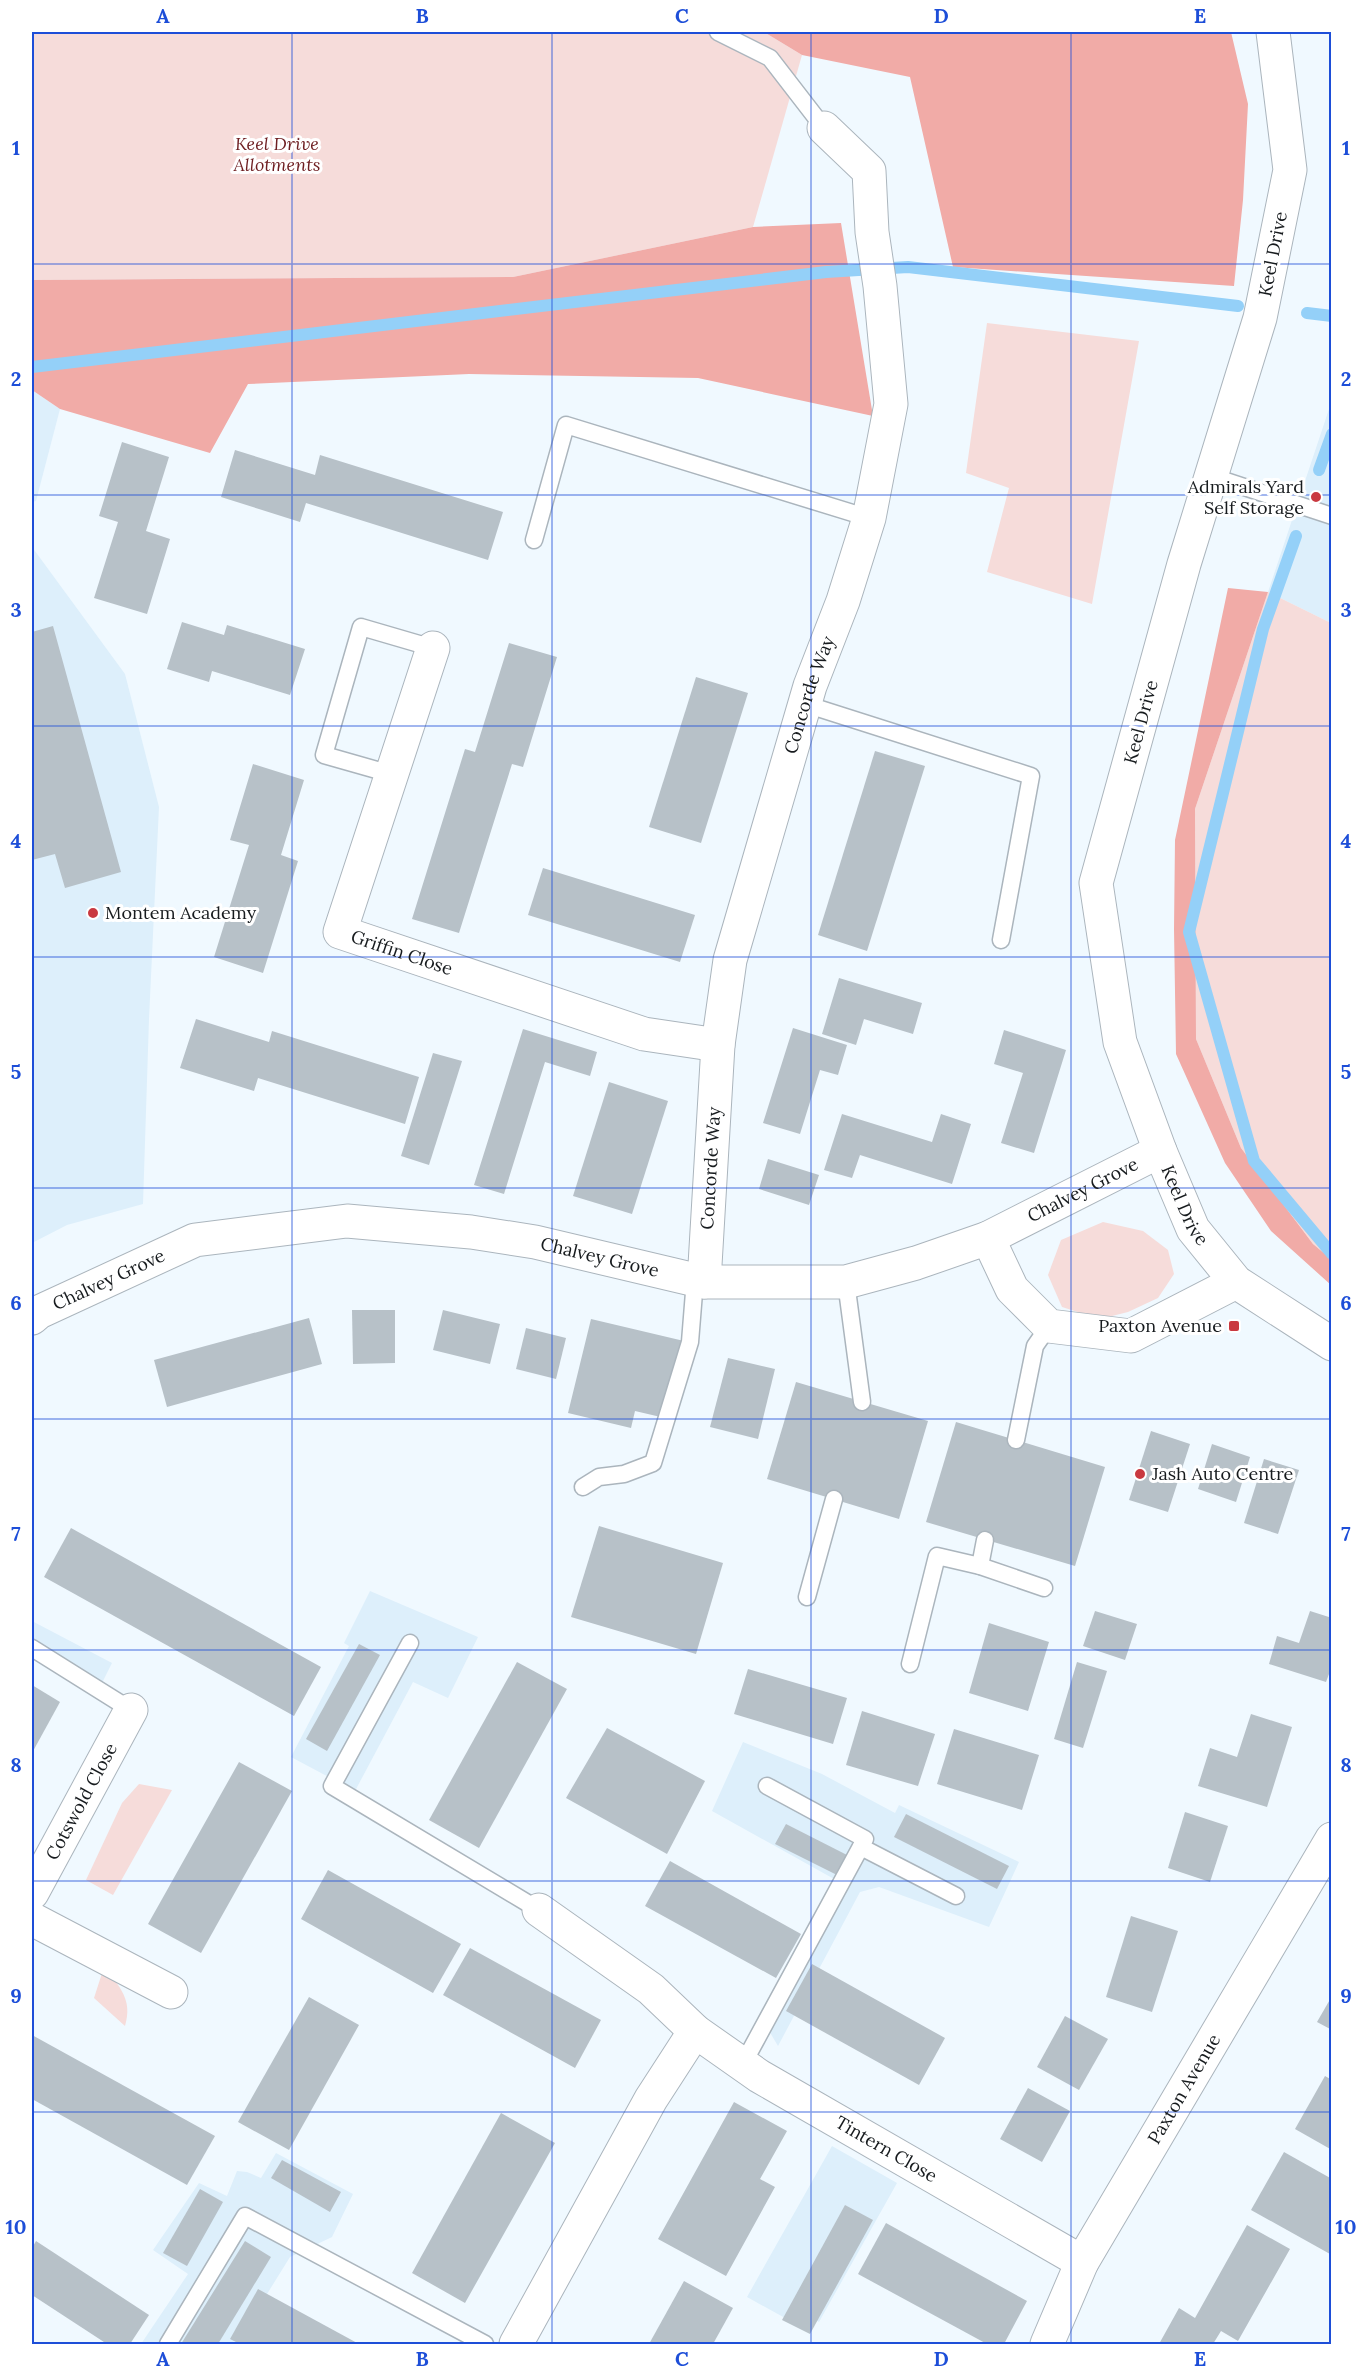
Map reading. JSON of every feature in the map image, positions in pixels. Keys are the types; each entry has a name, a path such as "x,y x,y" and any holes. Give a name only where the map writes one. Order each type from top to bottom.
{"street":[{"name":"Keel Drive","path":"1274,32 1290,170 1260,318 1184,564 1096,883 1120,1042 1160,1151 1193,1229 1236,1282 1332,1344"},
{"name":"Concorde Way","path":"699,1281 718,1045 730,960 805,704 843,602 869,518 891,404 880,285 872,232 869,171 824,128"},
{"name":"Griffin Close","path":"433,648 340,932 644,1034 718,1045"},
{"name":"Chalvey Grove","path":"34,1309 195,1240 346,1221 471,1232 524,1241 699,1281 846,1282 916,1263 988,1238 1160,1151"},
{"path":"988,1238 1012,1289 1049,1326 1131,1336 1236,1282"},
{"name":"Cotswold Close","path":"32,1893 131,1710"},
{"name":"Paxton Avenue","path":"1047,2344 1082,2262 1332,1839"},
{"name":"Tintern Close","path":"538,1910 651,1989 695,2031 743,2064 1082,2262"},
{"path":"32,1919 171,1992"},
{"path":"516,2344 651,2099 695,2031"}],"lane":[{"path":"718,32 770,58 824,128"},
{"path":"534,540 566,425 869,518"},
{"path":"1211,476 1332,516"},
{"path":"391,774 324,754 361,627 433,648"},
{"path":"805,704 1030,776 1001,940"},
{"path":"583,1487 599,1477 624,1474 653,1463 690,1342 699,1281"},
{"path":"846,1282 862,1402"},
{"path":"1016,1440 1035,1346 1049,1326"},
{"path":"807,1597 834,1499"},
{"path":"980,1566 985,1539"},
{"path":"910,1664 937,1556 980,1566 1044,1588"},
{"path":"410,1643 332,1786 538,1910"},
{"path":"32,1648 131,1710"},
{"path":"743,2064 865,1839 767,1786"},
{"path":"861,1847 956,1896"},
{"path":"168,2344 244,2216 485,2344"}],"shaded area":[{"path":"764,32 1231,32 1248,104 1243,200 1234,286 953,267 910,77 802,55"},
{"path":"841,223 873,416 698,378 469,374 248,384 210,453 60,409 32,390 32,280 513,277 753,227"},
{"path":"32,390 60,409 36,501 32,502"},
{"name":"Admirals Yard Self Storage","path":"1331,403 1331,623 1268,592"},
{"name":"Montem Academy","path":"32,547 125,674 159,807 143,1204 67,1225 32,1243"},
{"path":"1228,588 1268,592 1195,809 1196,1039 1241,1148 1313,1244 1331,1259 1331,1285 1271,1231 1225,1163 1176,1054 1175,840"},
{"path":"370,1591 478,1637 448,1698 413,1682 355,1791 291,1757 349,1646 344,1643"},
{"path":"32,1621 112,1663 97,1693 32,1659"},
{"path":"743,1742 822,1774 895,1813 899,1805 1019,1862 989,1927 879,1887 860,1892 778,2046 765,2024 843,1884 712,1811"},
{"path":"832,2146 897,2183 819,2322 791,2306 785,2318 747,2297"},
{"path":"276,2153 353,2194 332,2237 290,2257 236,2344 141,2344 188,2274 153,2250 199,2183 227,2196 237,2171 247,2172 261,2178"}],"green space":[{"name":"Keel Drive Allotments","path":"32,32 764,32 802,55 753,227 513,277 32,280"},
{"path":"987,323 1139,341 1092,604 987,572 1009,488 966,473"},
{"path":"1268,592 1331,623 1331,1259 1313,1244 1241,1148 1196,1039 1195,809"},
{"path":"1103,1222 1143,1231 1168,1250 1174,1274 1158,1298 1128,1312 1100,1319 1062,1307 1048,1275 1061,1240"},
{"path":"139,1784 172,1790 113,1895 86,1880 122,1803"},
{"path":"104,1967 124,1994 127,2009 125,2026 94,1998"}],"building":[{"path":"122,442 169,457 146,531 170,539 147,614 94,598 118,522 99,516"},
{"path":"235,450 315,475 320,455 503,512 488,560 306,503 300,522 221,497"},
{"path":"182,622 224,635 227,625 305,649 290,695 212,671 209,682 167,669"},
{"path":"53,626 121,872 65,888 55,854 32,860 32,632"},
{"path":"509,643 557,657 523,767 512,764 459,933 412,919 465,749 475,752"},
{"path":"696,677 748,693 701,843 649,827"},
{"path":"875,751 925,766 867,951 818,935"},
{"path":"253,764 304,780 281,855 298,861 263,973 214,957 249,845 230,840"},
{"path":"543,868 695,915 680,962 528,915"},
{"path":"839,978 922,1003 913,1034 864,1019 856,1045 822,1034"},
{"path":"196,1019 269,1042 272,1031 419,1077 405,1124 258,1078 254,1091 180,1068"},
{"path":"793,1028 847,1045 838,1075 820,1070 800,1134 763,1123"},
{"path":"523,1029 597,1052 590,1076 545,1062 504,1194 474,1185"},
{"path":"1004,1030 1066,1050 1034,1153 1001,1143 1023,1073 994,1064"},
{"path":"433,1053 462,1061 429,1165 401,1156"},
{"path":"609,1082 668,1101 632,1214 573,1196"},
{"path":"842,1114 932,1142 941,1114 971,1124 952,1184 860,1155 852,1178 824,1170"},
{"path":"768,1159 819,1175 809,1205 759,1189"},
{"path":"352,1310 395,1310 395,1363 353,1364"},
{"path":"443,1310 500,1324 490,1364 433,1350"},
{"path":"309,1318 322,1364 167,1407 154,1360"},
{"path":"591,1319 684,1341 665,1418 635,1411 631,1428 568,1413"},
{"path":"526,1328 566,1338 556,1379 516,1369"},
{"path":"728,1358 775,1369 758,1439 710,1427"},
{"path":"796,1382 928,1421 899,1519 767,1479"},
{"path":"956,1422 1105,1467 1075,1566 926,1522"},
{"path":"1151,1431 1190,1444 1168,1512 1129,1500"},
{"path":"1212,1444 1250,1457 1236,1502 1198,1489"},
{"path":"1264,1459 1299,1470 1278,1534 1244,1523"},
{"path":"599,1526 723,1563 696,1654 571,1617"},
{"path":"71,1528 321,1667 294,1716 44,1577"},
{"path":"1095,1611 1137,1624 1125,1660 1083,1646"},
{"path":"1310,1611 1332,1618 1332,1666 1326,1682 1269,1664 1277,1636 1299,1643"},
{"path":"989,1623 1049,1642 1028,1711 969,1693"},
{"path":"359,1644 380,1655 327,1751 306,1739"},
{"path":"517,1662 567,1689 479,1848 429,1820"},
{"path":"1077,1662 1107,1671 1083,1748 1054,1739"},
{"path":"748,1669 847,1698 833,1744 734,1714"},
{"path":"32,1685 60,1702 32,1753"},
{"path":"862,1711 935,1734 918,1786 846,1765"},
{"path":"1251,1714 1292,1727 1267,1807 1198,1786 1210,1748 1237,1757"},
{"path":"607,1728 705,1781 667,1854 566,1798"},
{"path":"954,1729 1039,1755 1022,1810 937,1784"},
{"path":"239,1762 292,1791 201,1953 148,1924"},
{"path":"1185,1812 1228,1826 1210,1882 1168,1868"},
{"path":"906,1814 1009,1866 997,1889 894,1837"},
{"path":"786,1824 847,1855 837,1875 775,1844"},
{"path":"670,1861 801,1934 776,1978 645,1906"},
{"path":"328,1870 461,1944 433,1993 301,1919"},
{"path":"1131,1916 1178,1931 1152,2012 1106,1997"},
{"path":"470,1948 601,2020 575,2068 443,1995"},
{"path":"812,1964 945,2038 919,2085 786,2011"},
{"path":"1332,1996 1332,2030 1317,2022"},
{"path":"309,1997 359,2025 289,2150 238,2122"},
{"path":"1065,2016 1108,2039 1079,2090 1037,2067"},
{"path":"32,2035 215,2136 187,2185 32,2099"},
{"path":"1325,2076 1332,2080 1332,2150 1295,2129"},
{"path":"1028,2088 1070,2111 1042,2162 1000,2139"},
{"path":"734,2102 787,2131 760,2179 775,2187 726,2276 658,2239"},
{"path":"501,2113 555,2143 465,2303 412,2273"},
{"path":"1284,2152 1332,2179 1330,2254 1251,2210"},
{"path":"282,2160 341,2192 330,2212 271,2178"},
{"path":"200,2189 223,2202 187,2266 163,2253"},
{"path":"845,2205 873,2220 810,2334 782,2320"},
{"path":"886,2223 1027,2301 1004,2344 987,2344 858,2274"},
{"path":"1247,2225 1290,2249 1238,2341 1221,2331 1213,2344 1159,2344 1179,2308 1195,2318"},
{"path":"36,2241 149,2315 130,2344 107,2344 32,2295 32,2248"},
{"path":"245,2241 271,2257 218,2344 181,2344"},
{"path":"684,2281 733,2308 713,2344 649,2344"},
{"path":"258,2289 359,2344 240,2344 230,2339"}],"waterway":[{"path":"32,367 826,272 908,267 1238,306"},
{"path":"1307,313 1332,316"},
{"path":"1319,470 1332,434"},
{"path":"1296,536 1263,629 1189,932 1254,1161 1332,1254"}],"place":[{"name":"Admirals Yard Self Storage","path":"1316,497"},
{"name":"Montem Academy","path":"93,913"},
{"name":"Paxton Avenue","path":"1234,1326"},
{"name":"Jash Auto Centre","path":"1140,1474"}]}
